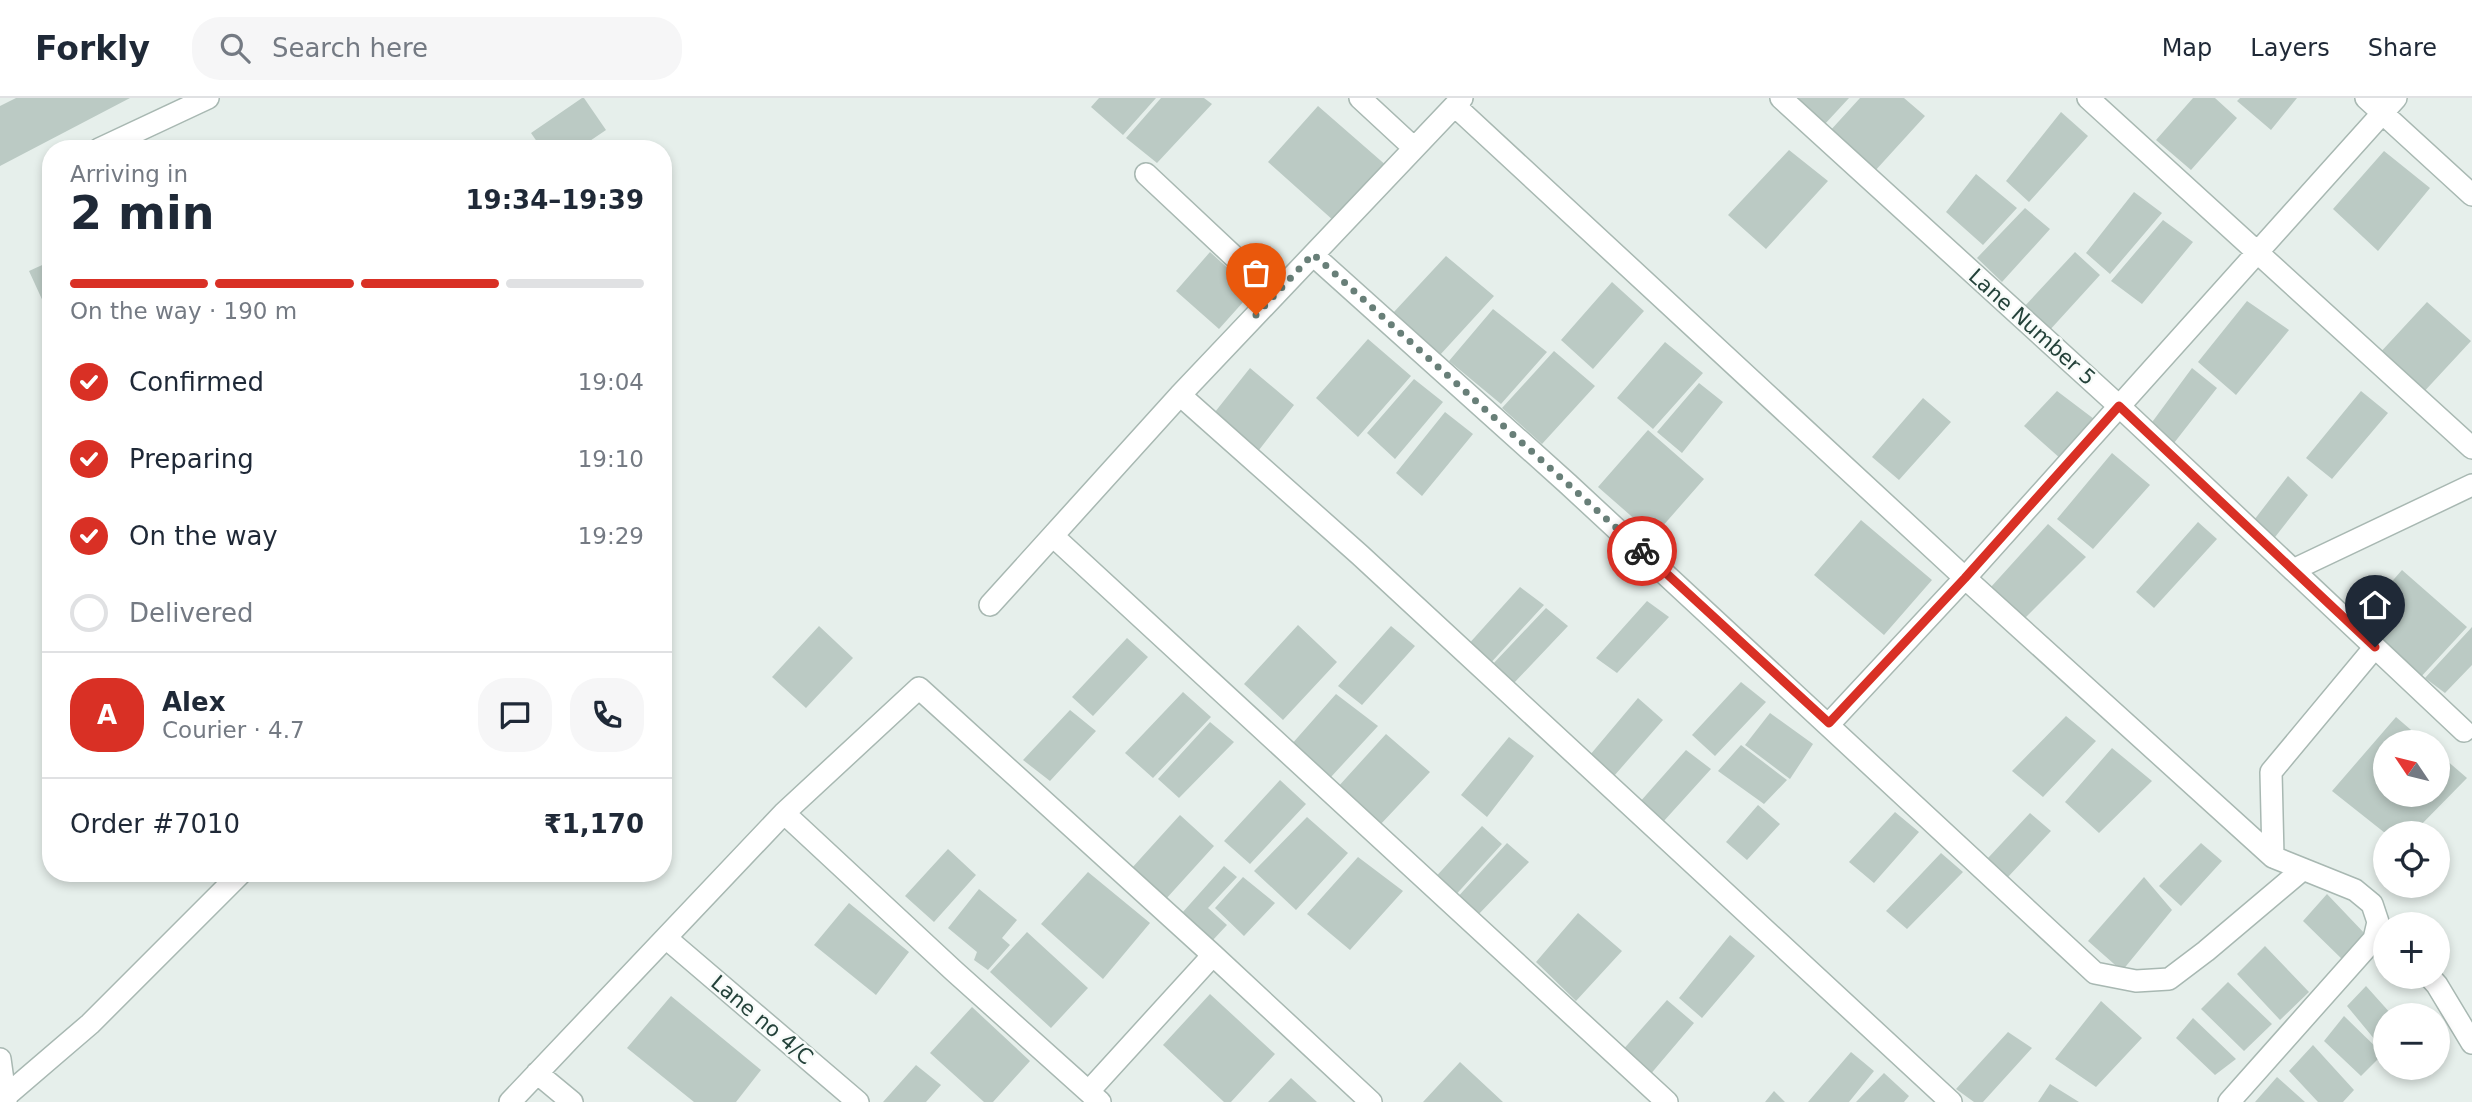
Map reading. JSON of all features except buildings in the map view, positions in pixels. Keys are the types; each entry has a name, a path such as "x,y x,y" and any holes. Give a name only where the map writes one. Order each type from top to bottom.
{"street":[{"path":"118,140 208,98"},
{"path":"1360,98 1414,148"},
{"name":"Lane Number 5","path":"1781,98 2119,406 2464,731"},
{"path":"2088,98 2256,251 2464,428 2472,448"},
{"path":"2366,98 2389,105 2472,195"},
{"path":"990,605 1180,395 1459,102 1965,578 2273,857 2355,890 2372,904 2376,912"},
{"path":"1829,723 1965,578 2389,105"},
{"path":"1146,174 1275,295"},
{"path":"1313,254 1829,723 1912,804 2095,973 2136,981 2169,979 2302,870"},
{"path":"1180,395 1370,565 1951,1102"},
{"path":"2293,570 2472,485"},
{"path":"1054,537 1667,1102"},
{"path":"2273,857 2271,772 2375,647"},
{"path":"510,1102 784,813 919,688 1371,1102"},
{"path":"784,813 1095,1097 1213,955"},
{"path":"6,1099 90,1024 232,882"},
{"name":"Lane no 4/C","path":"666,938 858,1102"},
{"path":"2229,1102 2373,940"},
{"path":"2439,989 2472,1043"},
{"path":"0,1059 6,1099"},
{"path":"537,1073 572,1102"}],"way so far":[{"path":"1256,315 1313,254 1642,551"}],"route":[{"path":"1642,551 1829,723 1965,578 2119,406 2375,647"}]}
